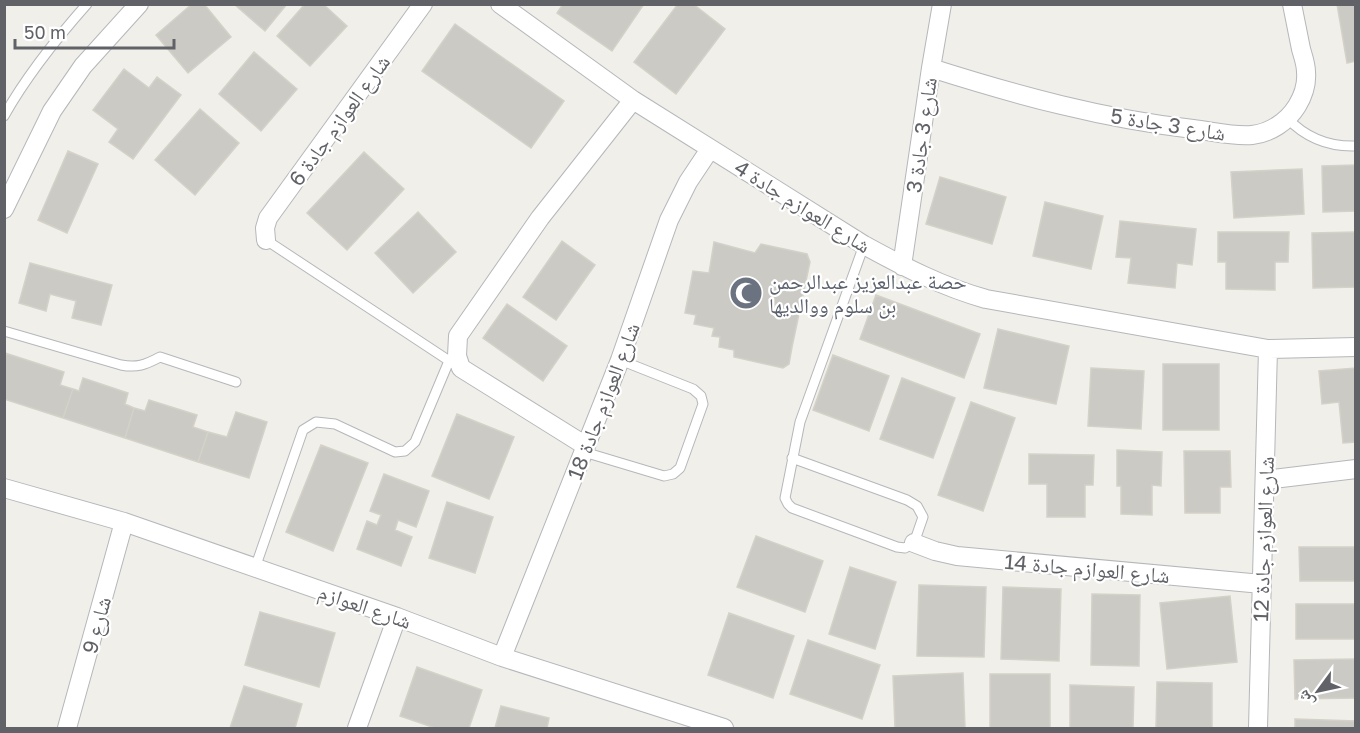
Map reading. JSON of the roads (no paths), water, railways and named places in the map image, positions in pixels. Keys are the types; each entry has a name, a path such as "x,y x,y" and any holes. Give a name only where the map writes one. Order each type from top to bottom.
{"street":[{"path":"4,209 10,182 52,111 83,66 139,4"},
{"name":"شارع العوازم جادة 6","path":"266,240 265,228 268,218 423,4"},
{"name":"شارع العوازم جادة 4","path":"500,4 633,100 710,149 864,245 902,266 958,291 986,299 1268,349 1356,347"},
{"name":"شارع 3 جادة 3","path":"902,266 942,4"},
{"name":"شارع 3 جادة 5","path":"931,68 1077,109 1177,127 1253,135 1271,129 1287,118 1296,108 1305,85 1306,72 1292,4"},
{"path":"585,449 455,364 458,336 540,218 633,100"},
{"name":"شارع العوازم جادة 18","path":"502,657 620,360 669,220 688,182 710,149"},
{"name":"شارع العوازم جادة 12","path":"1258,729 1268,349"},
{"path":"1265,480 1356,469"},
{"name":"شارع العوازم","path":"4,488 124,522 397,617 502,657 724,729"},
{"name":"شارع 9","path":"67,729 124,522"},
{"name":"شارع العوازم جادة 14","path":"914,543 957,556 1262,584"},
{"path":"357,729 397,617"}],"lane":[{"path":"4,116 37,65 87,4"},
{"path":"1287,118 1306,135 1318,141 1330,145 1356,146"},
{"path":"255,568 303,430 316,422 335,424 395,452 405,451 415,442 455,364 266,240"},
{"path":"792,458 907,500 916,506 923,517 914,543 905,548 897,547 792,508 785,498 792,458 800,422 864,245"},
{"path":"4,331 120,365 134,367 147,364 160,357 236,382"},
{"path":"585,449 664,476 673,474 680,468 703,404 701,396 693,389 620,360"}],"place":[{"name":"حصة عبدالعزيز عبدالرحمن بن سلوم ووالديها","path":"746,293"}]}
